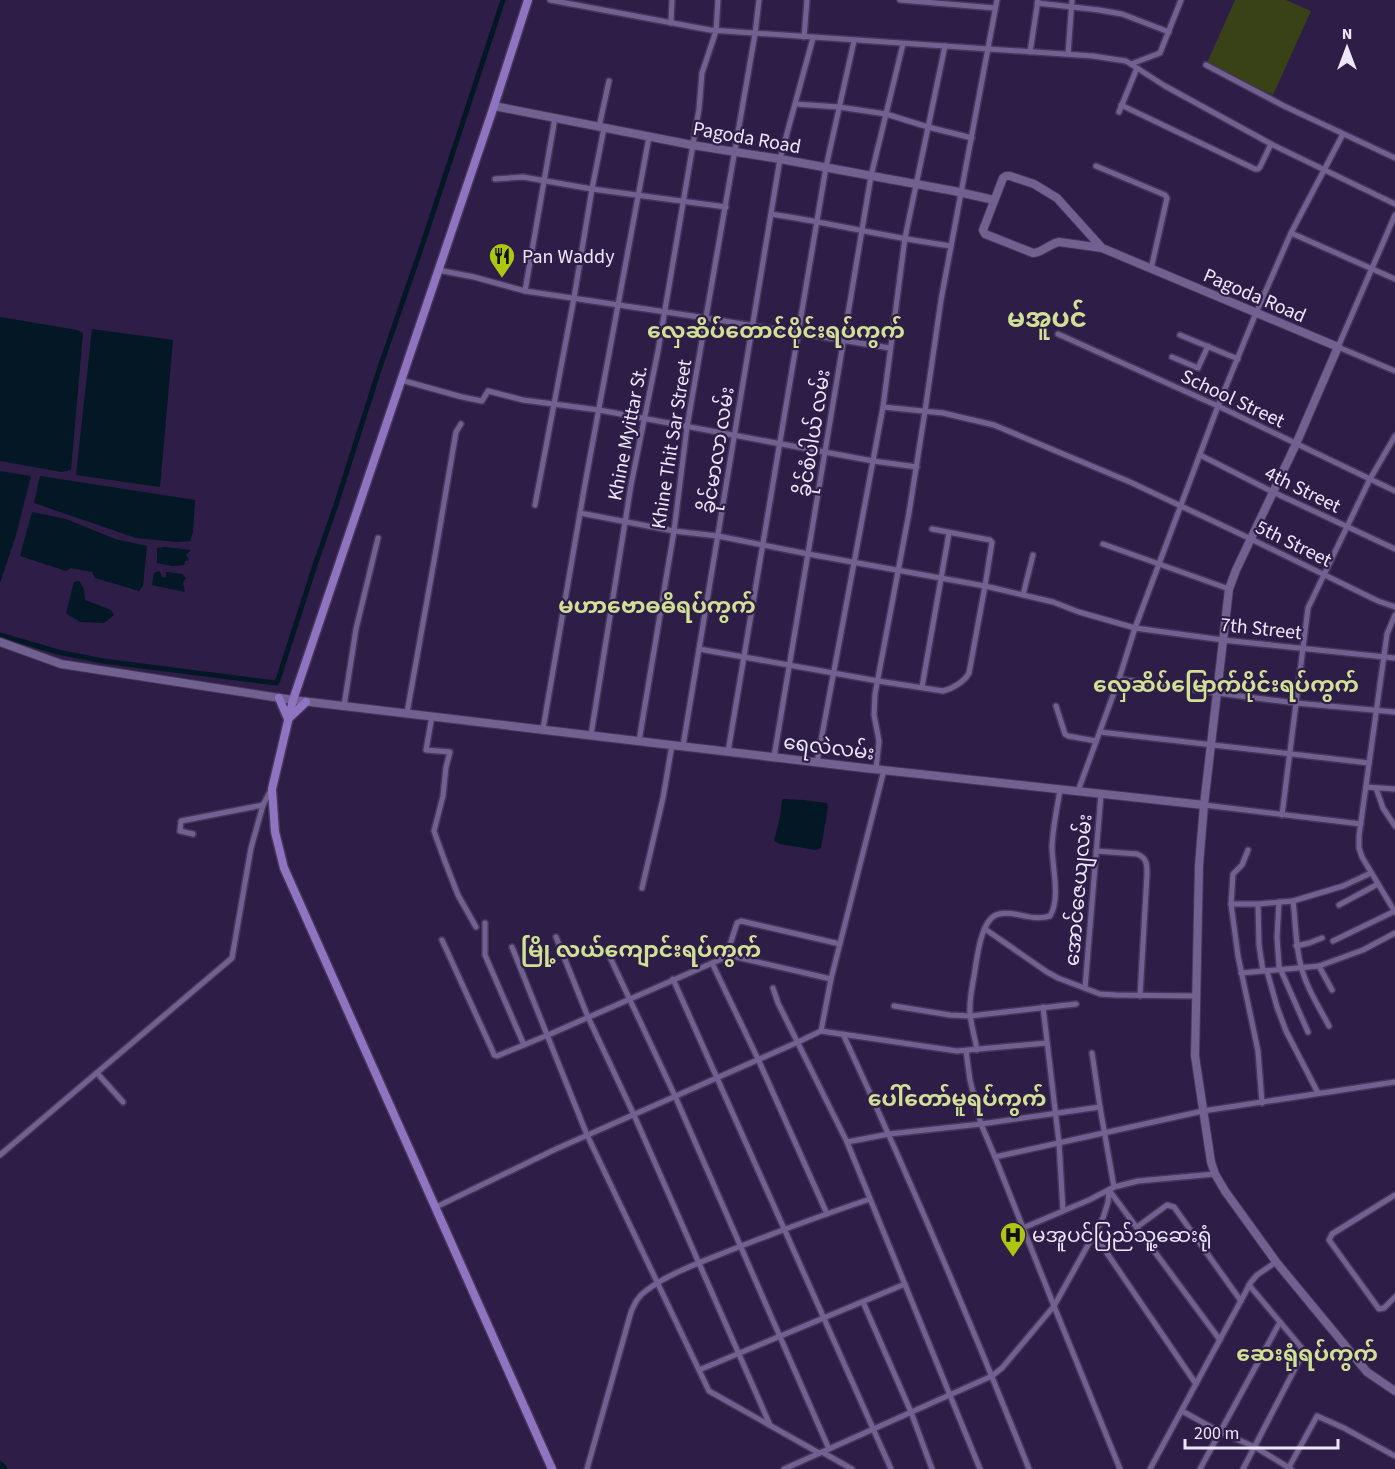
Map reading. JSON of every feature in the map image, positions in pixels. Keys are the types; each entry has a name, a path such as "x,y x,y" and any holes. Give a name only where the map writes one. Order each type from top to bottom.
{"main road":[{"path":"528,0 293,700 272,789 275,832 284,868 552,1469"},
{"name":"Pagoda Road","path":"494,106 649,137 826,167 994,200"},
{"name":"Pagoda Road","path":"1102,248 1060,200 1034,184 1004,176 983,230 985,234 1033,253 1059,242 1102,248 1338,347"},
{"path":"1338,347 1229,589 1199,865 1195,1056 1211,1162 1225,1191 1276,1262 1367,1372 1395,1391"},
{"name":"ရေလဲလမ်း","path":"0,642 61,664 306,702 880,770 1204,805"},
{"path":"279,698 288,719"},
{"path":"288,719 306,702"}],"street":[{"path":"550,0 716,31 1068,54 1126,61 1165,86 1271,144 1395,204"},
{"path":"671,23 672,0"},
{"name":"Khine Myittar St.","path":"591,735 625,522 665,311 699,109 702,73 716,31 718,0"},
{"name":"Khine Thit Sar Street","path":"639,741 674,531 687,427 726,207 759,0"},
{"path":"804,37 807,0"},
{"path":"900,0 995,8"},
{"path":"821,1031 880,770 879,741 874,716 878,681 926,411 941,300 996,0"},
{"path":"1131,64 1158,55 1162,51 1182,0"},
{"path":"1030,52 1037,1 1072,3 1122,14 1169,32"},
{"path":"1068,54 1072,3"},
{"name":"ခိုင်မာလာ လမ်း","path":"683,746 780,159 813,38"},
{"path":"728,752 826,167 855,41"},
{"name":"ခိုင်စံပါယ် လမ်း","path":"774,757 871,176 903,44"},
{"path":"818,762 883,406 905,238 945,46"},
{"path":"1206,65 1284,106 1395,158"},
{"path":"1137,68 1120,108 1255,169 1260,167 1271,144"},
{"path":"536,505 574,298 609,81"},
{"path":"795,104 839,107 886,114 972,138"},
{"path":"525,291 555,118"},
{"path":"1078,791 1119,679 1134,628 1218,406 1291,233 1343,134"},
{"path":"543,729 649,137"},
{"path":"1096,166 1165,195 1167,198 1151,269"},
{"path":"495,179 523,177 726,207"},
{"path":"771,214 951,246"},
{"path":"1338,347 1395,215"},
{"path":"1291,233 1395,279"},
{"path":"438,270 525,291 665,311 890,348"},
{"name":"School Street","path":"1058,334 1218,406 1395,490"},
{"path":"1180,335 1238,358"},
{"path":"1172,357 1198,368 1208,346"},
{"name":"Pagoda Road","path":"1338,347 1395,371"},
{"path":"401,380 462,398 482,401 488,391 523,400 599,410 916,467"},
{"name":"5th Street","path":"883,406 943,413 994,425 1130,482 1395,608"},
{"path":"407,713 456,432 461,424"},
{"path":"1282,815 1308,608 1370,478 1395,436"},
{"name":"4th Street","path":"1200,455 1395,549"},
{"name":"7th Street","path":"580,513 674,531 718,536 985,586 1053,602 1134,628 1395,658"},
{"path":"699,649 945,691 967,677 992,541 932,529"},
{"path":"922,687 950,533"},
{"path":"344,706 357,629 378,538"},
{"path":"1103,544 1229,589"},
{"path":"1023,595 1033,555"},
{"path":"1333,941 1395,911 1371,873 1359,848 1387,634 1395,615"},
{"path":"1119,679 1296,703 1395,712"},
{"path":"1056,706 1065,734 1096,741"},
{"path":"432,716 426,750 450,752 443,796 434,831 458,895 476,927"},
{"path":"1100,732 1369,763"},
{"path":"642,888 663,798 672,745"},
{"path":"1366,787 1395,789"},
{"path":"1376,788 1383,808 1395,826"},
{"path":"0,1155 232,958 251,848 263,805 272,789"},
{"path":"977,1050 970,1005 979,947 985,929 992,917 998,914 1042,919 1050,916 1054,910 1055,876 1052,844 1060,790"},
{"name":"အောင်ဇေယျလမ်း","path":"1085,988 1101,794"},
{"path":"192,834 180,831 181,821 263,805"},
{"name":"ရေလဲလမ်း","path":"1204,805 1361,824"},
{"path":"1096,850 1137,854 1146,860 1140,996"},
{"path":"1248,850 1242,865 1233,874 1231,904 1241,973 1258,1051 1262,1103"},
{"path":"1231,904 1293,901 1343,886 1371,873"},
{"path":"1339,905 1378,884"},
{"path":"1293,901 1296,946 1301,968 1329,1026"},
{"path":"1279,902 1277,937 1279,966 1308,1032"},
{"path":"1258,904 1259,945 1265,971 1286,1032 1318,1093"},
{"path":"726,957 737,923 741,921 840,944"},
{"path":"485,923 485,954 524,1045"},
{"path":"985,929 1047,972 1100,994 1196,996"},
{"path":"1241,973 1318,966 1363,950 1395,933"},
{"path":"556,937 588,1017 634,1115 771,1426"},
{"path":"1296,946 1322,938"},
{"path":"442,940 494,1055 548,1035 726,957 736,957 831,979"},
{"path":"512,947 587,1135 709,1391 852,1469"},
{"path":"608,953 675,1096 829,1449"},
{"path":"712,963 758,1059 827,1214"},
{"path":"1318,966 1332,990"},
{"path":"673,979 891,1469"},
{"path":"773,988 778,1003 847,1142 980,1469"},
{"path":"894,1006 970,1016 1076,1004"},
{"path":"1043,1007 1059,1143 1063,1211"},
{"path":"436,1207 556,1149 821,1031 951,1051 1047,1043"},
{"path":"843,1034 889,1134 1029,1469"},
{"path":"966,1051 970,1080 981,1124 1120,1469"},
{"path":"784,1469 795,1467 829,1449 992,1376 1002,1368 1054,1306 1103,1218 1111,1189 1105,1133 1092,1053"},
{"path":"97,1073 123,1102"},
{"path":"995,1157 1203,1111 1395,1082"},
{"path":"847,1142 889,1134 1100,1107"},
{"path":"1023,1228 1111,1189 1138,1180 1215,1174"},
{"path":"1111,1189 1220,1340"},
{"path":"1395,1195 1329,1238 1329,1242 1376,1307 1384,1308 1395,1297"},
{"path":"587,1469 631,1312 637,1299 645,1291 658,1282 698,1263 784,1229 870,1199"},
{"path":"1137,1227 1167,1205 1174,1207 1241,1301"},
{"path":"1094,1234 1196,1384"},
{"path":"1150,1469 1250,1285 1257,1275 1276,1262"},
{"path":"699,1370 905,1284"},
{"path":"1243,1469 1302,1355 1301,1347 1250,1285"},
{"path":"863,1302 911,1412 932,1469"},
{"path":"1200,1469 1280,1322"},
{"path":"1182,1411 1220,1432 1255,1447 1289,1469 1317,1416 1395,1456"}],"green space":[{"path":"1235,0 1286,0 1311,11 1273,95 1206,65"}],"water":[{"path":"0,317 77,330 83,333 71,470 62,472 0,461"},
{"path":"92,329 173,340 160,487 76,475"},
{"path":"0,471 31,476 16,535 0,583"},
{"path":"40,476 195,500 193,532 190,541 136,538 34,503"},
{"path":"32,512 66,519 115,539 147,546 143,586 139,591 95,578 92,572 71,568 66,571 20,556"},
{"path":"157,548 191,550 186,555 189,560 185,561 184,565 172,566 157,563"},
{"path":"159,571 163,578 166,577 166,572 182,574 186,578 183,582 185,592 152,585 154,573"},
{"path":"79,581 84,589 85,600 111,610 114,615 104,623 80,622 66,613 74,582"},
{"path":"784,799 827,803 821,848 816,850 774,841"}],"waterway":[{"path":"0,635 58,652 103,661 276,683 503,0"},
{"path":"0,1466 3,1469"}],"place":[{"name":"Pan Waddy","path":"502,279"},
{"name":"မအူပင်ပြည်သူ့ဆေးရုံ","path":"1013,1258"}],"district":[{"name":"မအူပင်","path":"1047,318"},
{"name":"လှေဆိပ်တောင်ပိုင်းရပ်ကွက်","path":"776,330"},
{"name":"မဟာဗောဓဓိရပ်ကွက်","path":"657,605"},
{"name":"လှေဆိပ်မြောက်ပိုင်းရပ်ကွက်","path":"1226,684"},
{"name":"မြို့လယ်ကျောင်းရပ်ကွက်","path":"641,949"},
{"name":"ပေါ်တော်မူရပ်ကွက်","path":"957,1098"},
{"name":"ဆေးရုံရပ်ကွက်","path":"1307,1353"}]}
